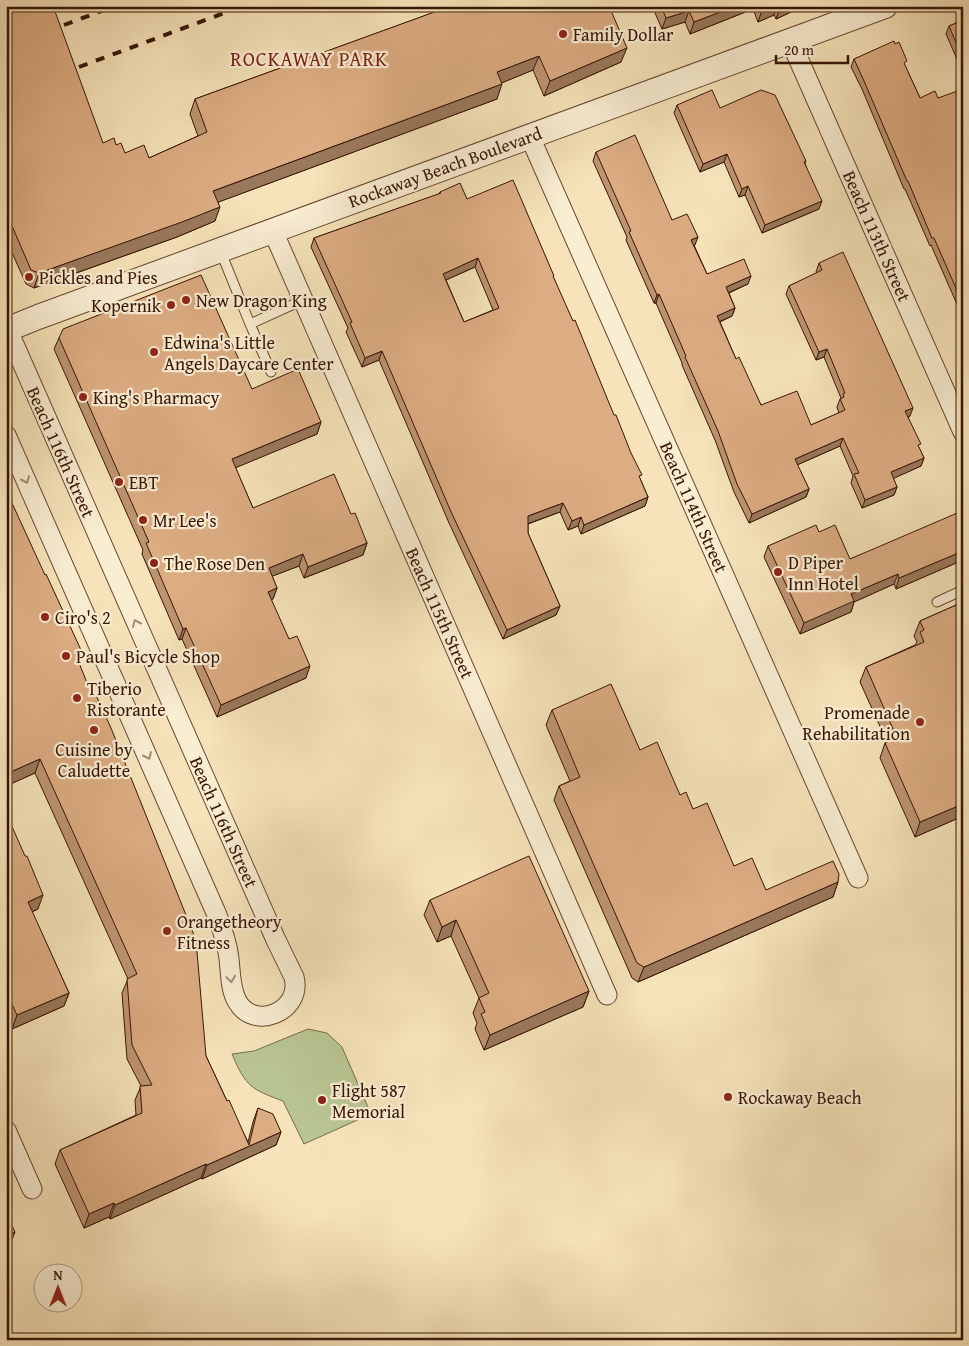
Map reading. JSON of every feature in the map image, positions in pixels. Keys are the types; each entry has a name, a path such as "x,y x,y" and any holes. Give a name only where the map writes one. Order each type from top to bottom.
{"street":[{"name":"Rockaway Beach Boulevard","path":"7,328 885,6"},
{"name":"Beach 113th Street","path":"790,40 963,432"},
{"name":"Beach 114th Street","path":"530,137 858,878"},
{"name":"Beach 115th Street","path":"273,231 607,995"},
{"name":"Beach 116th Street","path":"6,435 213,905 228,951 232,986 237,1001 252,1014 266,1016 279,1012 285,1008 294,996 296,983 294,977 268,922 7,328"},
{"path":"6,1130 32,1189"}],"lane":[{"path":"220,250 270,372"},
{"path":"250,324 303,300"},
{"path":"936,602 963,590"}],"green space":[{"path":"308,1029 327,1033 342,1047 371,1114 304,1144 283,1101 256,1090 241,1074 232,1054 254,1051"}],"building":[{"path":"6,6 53,6 103,143 114,138 116,145 121,143 125,153 144,145 149,158 207,132 195,99 451,6 609,6 627,48 550,81 539,56 497,72 502,84 213,191 220,207 39,273 31,270 6,212"},
{"path":"661,6 736,6 694,22 689,11 666,18"},
{"path":"761,6 772,6 762,10"},
{"path":"963,20 963,59 949,26"},
{"path":"894,41 895,44 899,42 907,61 904,63 920,98 935,91 938,98 963,89 963,131 958,133 963,143 963,304 854,59"},
{"path":"712,90 720,108 761,90 775,95 806,161 804,162 822,201 765,225 748,186 742,189 727,154 703,164 677,105"},
{"path":"635,135 672,220 687,214 698,237 691,240 707,274 744,259 751,276 726,287 735,308 717,316 736,359 739,357 761,405 797,391 811,425 845,410 840,399 844,397 843,394 845,393 827,349 819,352 789,286 822,270 819,263 843,252 913,408 905,411 921,444 918,445 924,458 891,472 897,487 865,500 854,474 859,473 843,438 795,459 809,489 752,514 737,484 718,431 686,356 629,232 631,231 596,152"},
{"path":"513,180 553,276 573,321 575,320 614,415 616,415 642,475 639,476 648,497 584,525 581,517 572,521 563,503 528,516 528,533 560,606 507,630 452,514 382,351 365,358 350,323 352,322 314,238 441,193 460,183 467,199","holes":["478,258 499,308 464,322 443,274"]},
{"path":"201,275 252,389 298,369 321,422 232,459 253,508 334,474 351,514 355,513 367,543 308,567 303,554 269,568 277,588 268,592 289,639 297,636 310,666 221,705 186,628 183,629 146,543 149,542 59,338 63,329"},
{"path":"6,490 81,650 75,653 92,695 95,693 111,728 196,940 206,1056 227,1101 229,1100 249,1145 258,1108 273,1114 281,1132 115,1205 114,1203 89,1214 60,1150 142,1113 140,1086 152,1085 132,1045 127,979 137,974 40,759 6,774"},
{"path":"962,511 963,551 899,578 898,574 851,594 854,601 804,623 768,546 816,525 819,532 835,525 850,559"},
{"name":"Promenade Rehabilitation","path":"963,602 963,804 920,822 885,743 897,738 866,667 924,642 920,632 924,630 920,621"},
{"path":"611,684 640,750 657,742 680,795 686,792 693,809 707,803 734,866 752,858 766,890 833,861 839,874 838,882 644,967 637,963 559,786 580,777 552,710"},
{"path":"6,813 43,895 28,902 69,993 17,1015 6,992"},
{"path":"529,856 589,991 490,1035 481,1014 485,1012 479,998 489,993 456,920 442,927 430,900"},
{"path":"6,1213 15,1232 6,1236"}],"railway":[{"path":"64,25 115,6"},
{"path":"79,67 243,6"}],"place":[{"name":"Family Dollar","path":"563,34"},
{"name":"Pickles and Pies","path":"29,277"},
{"name":"New Dragon King","path":"186,300"},
{"name":"Kopernik","path":"171,305"},
{"name":"Edwina's Little Angels Daycare Center","path":"154,352"},
{"name":"King's Pharmacy","path":"83,397"},
{"name":"EBT","path":"119,482"},
{"name":"Mr Lee's","path":"143,520"},
{"name":"The Rose Den","path":"154,563"},
{"name":"D Piper Inn Hotel","path":"778,572"},
{"name":"Ciro's 2","path":"45,617"},
{"name":"Paul's Bicycle Shop","path":"66,656"},
{"name":"Tiberio Ristorante","path":"77,698"},
{"name":"Promenade Rehabilitation","path":"920,722"},
{"name":"Cuisine by Caludette","path":"94,730"},
{"name":"Orangetheory Fitness","path":"167,931"},
{"name":"Rockaway Beach","path":"728,1097"},
{"name":"Flight 587 Memorial","path":"322,1100"}],"district":[{"name":"ROCKAWAY PARK","path":"309,58"}]}
